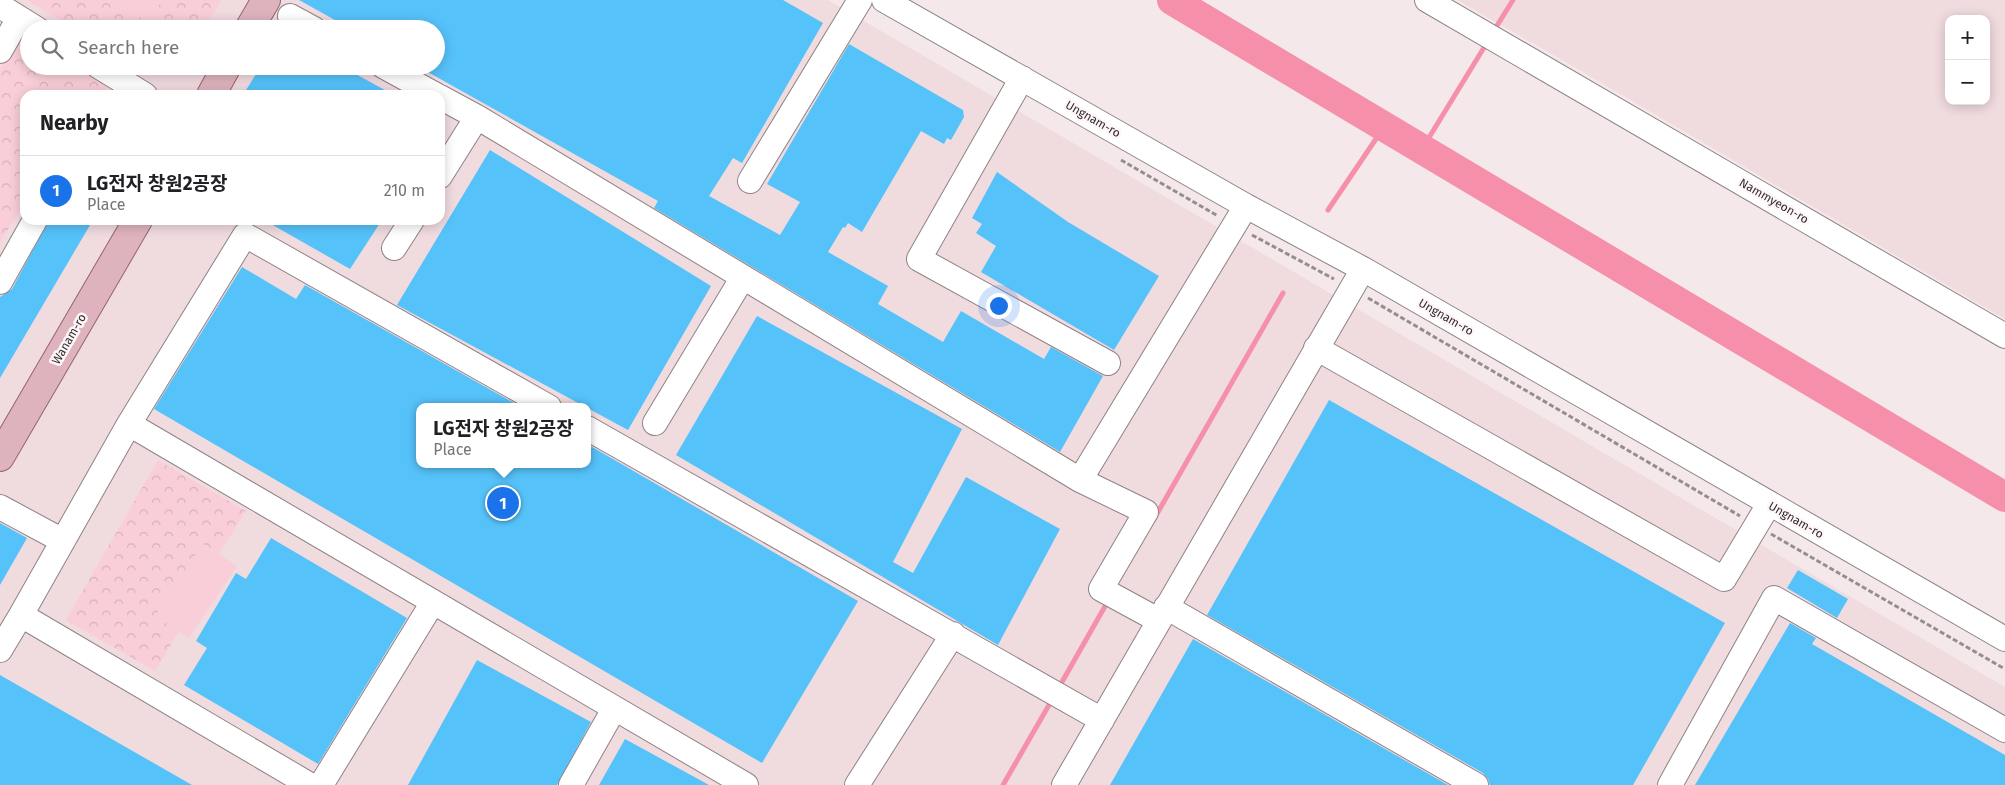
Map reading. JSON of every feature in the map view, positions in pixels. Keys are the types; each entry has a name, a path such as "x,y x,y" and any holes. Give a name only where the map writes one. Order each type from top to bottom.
{"main road":[{"path":"254,20 266,0"},
{"path":"214,90 223,75"},
{"name":"Wanam-ro","path":"0,457 135,225"}],"street":[{"path":"750,181 860,0"},
{"name":"Ungnam-ro","path":"884,0 1022,78 1240,216 1768,504 2005,639"},
{"name":"Nammyeon-ro","path":"1427,0 2005,336"},
{"path":"290,16 297,20"},
{"path":"0,51 19,18"},
{"path":"110,75 130,90"},
{"path":"399,75 427,90"},
{"path":"1022,78 919,259 1108,364"},
{"path":"445,100 477,117 1080,480 1146,512 1111,595 1162,614 1476,785"},
{"path":"445,168 477,117"},
{"path":"1080,480 1240,216"},
{"path":"0,282 32,225"},
{"path":"394,248 409,225"},
{"path":"0,650 129,424 245,235 542,403"},
{"path":"655,423 743,277"},
{"path":"1064,785 1357,279"},
{"path":"1316,348 1724,579 1768,504"},
{"path":"129,424 746,785"},
{"path":"591,430 1056,692 1102,720"},
{"path":"0,506 63,541"},
{"path":"1670,785 1774,598 2005,730"},
{"path":"321,785 433,602"},
{"path":"21,615 310,785"},
{"path":"857,785 953,634"},
{"path":"571,785 614,709"}],"path":[{"path":"1114,156 1240,216 1357,279 1756,526 2005,669"}],"shaded area":[{"path":"0,0 828,0 2005,687 2005,785 0,785"},
{"path":"1457,0 2005,0 2005,319 1557,57"}],"green space":[{"path":"27,0 111,0 146,20 61,20"},
{"path":"111,0 162,0 150,20 146,20"},
{"path":"162,0 221,0 209,20 150,20"},
{"path":"20,37 20,75 99,75 106,79 107,89 20,90 20,211 0,242 0,69"},
{"path":"158,460 246,511 219,554 203,544 155,616 179,631 155,671 66,620"},
{"path":"203,544 237,566 189,638 155,616"}],"building":[{"path":"299,0 783,0 823,23 742,163 733,158 709,196 780,235 800,202 767,184 849,44 963,110 964,117 951,140 947,138 944,144 921,131 862,232 848,223 845,228 843,227 828,252 888,286 878,304 943,342 961,311 1044,359 1051,347 1103,376 1060,452 654,208 658,201 433,75 445,75 445,20 335,20"},
{"path":"255,75 357,75 385,90 246,90"},
{"path":"490,150 711,286 628,430 591,410 591,403 578,403 397,305"},
{"path":"997,172 1068,222 1159,276 1114,350 981,272 996,246 976,233 982,224 972,218"},
{"path":"46,225 90,225 0,378 0,297 12,289"},
{"path":"273,225 379,225 350,269"},
{"path":"242,267 296,299 305,285 514,403 416,403 416,468 591,468 591,446 858,601 762,763 154,409"},
{"path":"757,316 962,429 893,562 913,573 966,477 1060,529 998,645 676,455"},
{"path":"1329,400 1725,623 1633,785 1490,785 1483,773 1207,615"},
{"path":"0,523 27,538 0,585"},
{"path":"271,538 407,618 318,764 184,685 207,648 196,641 236,573 246,579"},
{"path":"1798,570 1848,599 1837,618 1787,588"},
{"path":"1790,623 1816,638 1812,644 2005,755 2005,785 1695,785"},
{"path":"1193,639 1448,785 1110,785"},
{"path":"477,660 591,722 557,785 408,785"},
{"path":"0,675 192,785 0,785"},
{"path":"625,739 709,785 599,785"}],"waterway":[{"path":"1172,0 2005,497"},
{"path":"1493,32 1513,0"},
{"path":"1422,149 1488,41"},
{"path":"1328,210 1384,127"},
{"path":"1154,519 1283,293"},
{"path":"1058,689 1108,601"},
{"path":"1003,785 1053,698"}],"place":[{"name":"LG전자 창원2공장","path":"503,503"}]}
